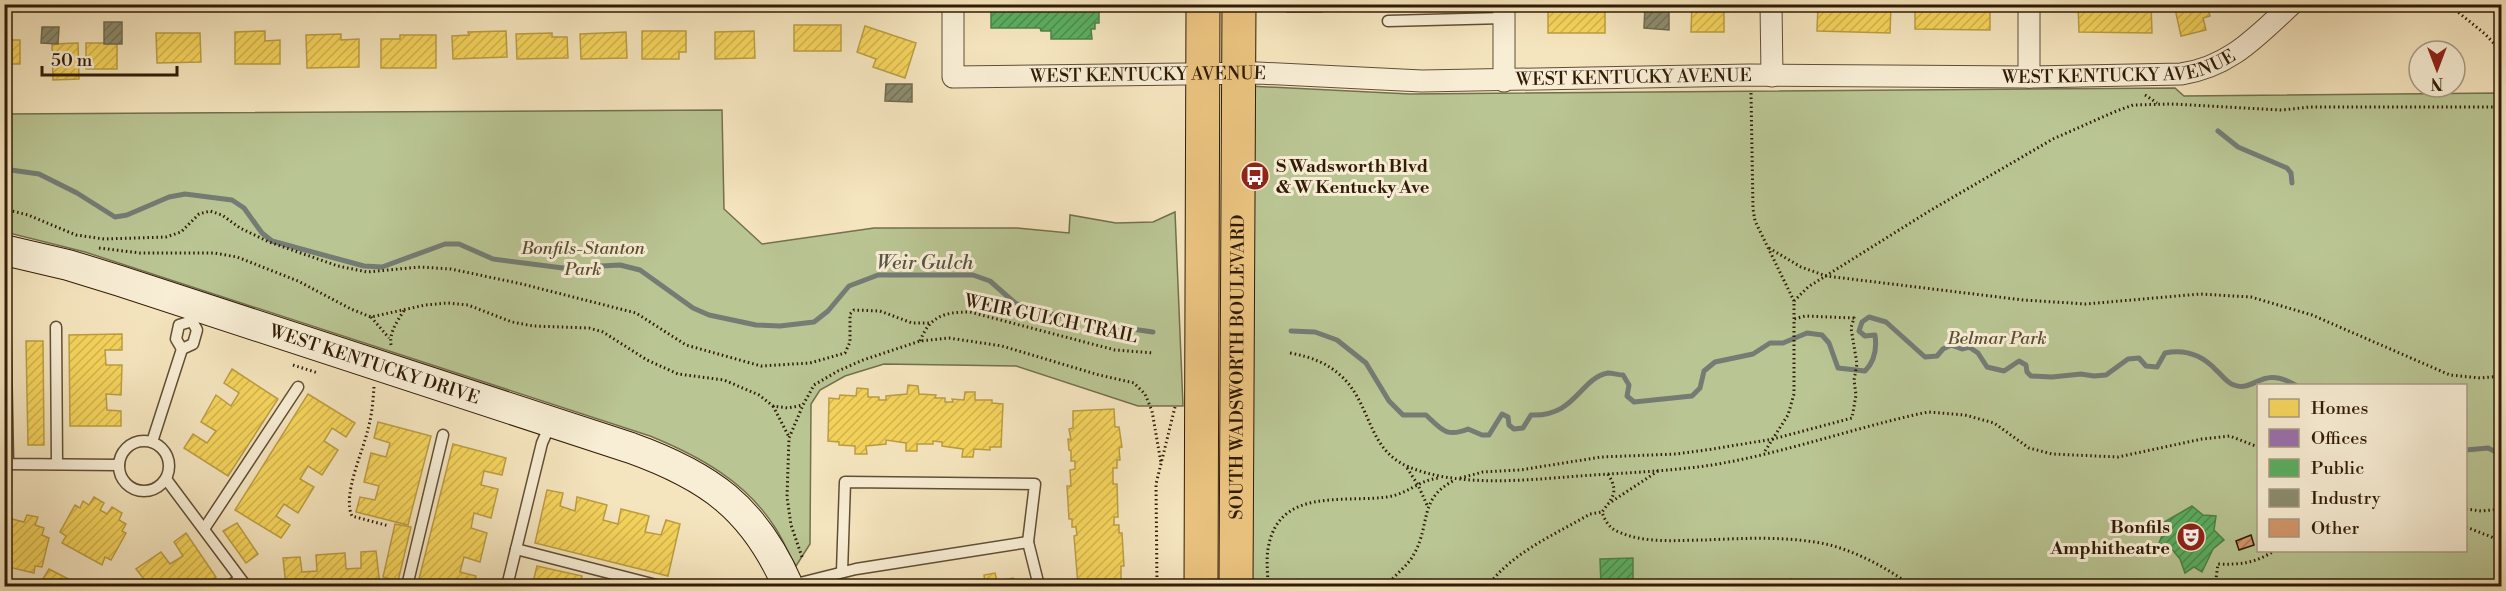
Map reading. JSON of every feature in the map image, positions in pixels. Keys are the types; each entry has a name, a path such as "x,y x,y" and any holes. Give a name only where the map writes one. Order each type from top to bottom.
{"main road":[{"name":"SOUTH WADSWORTH BOULEVARD","path":"1201,586 1203,4"},
{"name":"SOUTH WADSWORTH BOULEVARD","path":"1236,586 1239,4"}],"street":[{"name":"WEST KENTUCKY AVENUE","path":"953,4 953,77 1238,73 1303,74 1422,81 1749,75 2029,77 2168,75 2203,70 2233,56 2292,4"},
{"path":"1771,4 1772,76"},
{"path":"2029,4 2029,77"},
{"path":"1504,11 1504,81"},
{"name":"WEST KENTUCKY DRIVE","path":"4,250 68,265 194,314 551,422 670,463 700,478 734,504 796,584"}],"lane":[{"path":"1388,21 1504,11"},
{"path":"5,309 8,464 119,465"},
{"path":"152,442 182,349 193,344 197,330 194,314 180,325 176,339 182,349"},
{"path":"56,327 57,464"},
{"path":"204,529 298,387"},
{"path":"507,586 542,443 551,422"},
{"path":"407,586 443,435"},
{"path":"144,441 152,442 159,446 169,459 170,467 166,479 158,488 150,491 134,490 121,478 119,465 122,453 128,447 144,441"},
{"path":"166,479 243,583 229,586"},
{"path":"842,572 846,482 1035,484 1028,542 1039,586"},
{"path":"796,584 842,572 1028,542"},
{"path":"516,549 660,586"}],"path":[{"path":"2448,4 2485,34 2502,52"},
{"path":"1749,75 1753,127 1755,221 1794,301 1794,394 1790,409 1764,453"},
{"path":"1794,301 1826,276 1930,210 2054,139 2133,105 2171,104 2282,110 2310,107 2502,107"},
{"path":"4,209 28,215 76,235 104,239 166,237 181,232 199,214 210,211 222,215 240,228 269,242 338,266 367,272 420,267 451,269 522,284 636,313 686,345 761,366 810,363 845,353 850,342 850,314 854,310 880,311 912,323 931,323"},
{"path":"95,248 140,253 214,254 237,257 298,281 371,317 390,339 405,309"},
{"path":"1769,248 1801,267 1826,276 2023,300 2107,304 2200,294 2251,297 2312,315 2450,375 2480,378 2502,376"},
{"path":"371,317 448,303 468,305 512,322 533,326 589,328 603,332 664,369 678,374 724,380 743,386 773,406 788,408 803,405"},
{"name":"WEIR GULCH TRAIL","path":"931,323 950,312 970,312 1115,350 1154,353"},
{"path":"1387,586 1414,556 1423,531 1427,505 1443,485 1456,479 1483,472 1520,470 1601,457 1676,454 1773,439 1852,418 1856,395 1854,380 1857,364 1851,328 1854,318 1805,316 1794,319"},
{"path":"920,341 931,323"},
{"name":"WEIR GULCH TRAIL","path":"789,438 814,385 863,360 920,341 949,338 1002,346 1134,383 1144,394 1152,411 1161,462"},
{"path":"1290,353 1310,357 1338,371 1358,395 1381,443 1406,466 1427,505"},
{"path":"374,387 369,428 350,492 349,508 352,516 389,526"},
{"path":"1156,586 1156,484 1177,397"},
{"path":"773,406 789,438 788,506 796,584"},
{"path":"1268,586 1268,549 1274,531 1283,516 1295,507 1314,501 1401,495 1429,479 1532,480 1712,465 1928,412 1965,415 1994,423 2029,448 2052,454 2118,457 2202,439 2230,436 2257,446"},
{"path":"1406,466 1431,475 1456,479"},
{"path":"1608,504 1660,470"},
{"path":"1488,586 1497,575 1529,550 1590,514 1602,512 1614,496 1615,486 1608,474"},
{"path":"2467,509 2481,511 2502,509"},
{"path":"1602,512 1605,521 1618,532 1640,538 1675,541 1797,541 1830,545 1888,569 1912,586"},
{"path":"2467,527 2502,541"},
{"path":"2215,586 2218,564 2237,565 2263,559 2272,552"}],"green space":[{"name":"Belmar Park","path":"1249,86 1410,94 2175,88 2184,96 2407,94 2407,99 2467,99 2467,93 2501,93 2501,586 1248,586"},
{"name":"Bonfils-Stanton Park","path":"722,110 724,209 762,244 874,228 1017,228 1069,233 1070,215 1116,223 1153,222 1175,212 1183,406 1138,406 1016,366 884,364 845,376 820,390 811,404 810,544 796,566 779,533 751,497 704,462 650,436 85,252 5,232 5,114"}],"building: Homes":[{"path":"1548,4 1605,4 1605,33 1548,33"},
{"path":"1692,4 1718,4 1718,7 1724,7 1724,32 1691,32"},
{"path":"1818,4 1891,6 1890,33 1817,31"},
{"path":"1915,4 1990,4 1990,30 1915,29"},
{"path":"2078,4 2151,4 2152,33 2079,32"},
{"path":"2174,4 2207,4 2210,16 2203,18 2206,30 2181,36"},
{"path":"794,25 841,25 841,51 794,51"},
{"path":"865,26 916,43 905,78 873,67 876,59 857,52"},
{"path":"4,27 8,27 8,40 20,40 20,64 4,64"},
{"path":"265,31 265,41 280,40 280,64 235,64 235,32"},
{"path":"506,31 507,57 453,59 452,36 469,35 468,32"},
{"path":"642,31 686,31 686,52 679,52 679,59 642,59"},
{"path":"754,31 755,58 715,59 715,32"},
{"path":"626,32 627,58 581,59 580,34"},
{"path":"156,33 200,33 201,62 157,63"},
{"path":"552,33 552,37 567,37 568,58 517,59 516,34"},
{"path":"341,34 341,40 359,39 359,67 307,68 306,35"},
{"path":"400,35 436,35 436,68 381,68 381,39 400,39"},
{"path":"78,43 79,79 53,80 52,44"},
{"path":"86,43 117,43 117,69 86,69"},
{"path":"122,334 122,350 105,350 106,365 122,365 121,395 106,394 107,410 121,411 121,426 70,426 69,335"},
{"path":"26,341 43,341 44,445 28,445"},
{"path":"232,369 278,399 228,476 184,448 193,434 207,443 216,431 201,422 216,395 231,406 239,393 224,383"},
{"path":"908,385 918,386 919,394 945,398 945,402 953,402 952,399 964,400 965,392 975,392 975,400 992,400 992,403 1003,404 1001,447 990,447 990,450 974,449 973,457 962,457 963,449 942,446 942,442 917,444 917,451 906,451 906,443 886,440 886,444 866,446 867,454 855,454 855,446 839,445 839,442 828,441 829,398 839,399 840,395 856,396 857,388 868,389 868,397 879,397 879,400 886,400 886,396 907,394"},
{"path":"308,394 355,423 346,437 332,428 324,441 338,450 322,475 308,466 300,479 314,487 298,513 284,504 276,516 290,525 281,538 235,510"},
{"path":"1114,409 1115,427 1119,427 1122,447 1119,448 1120,460 1117,460 1117,468 1113,468 1113,484 1117,484 1118,517 1114,517 1114,525 1119,525 1119,533 1122,533 1124,566 1121,566 1121,584 1078,585 1074,536 1077,535 1076,527 1072,527 1072,519 1069,519 1067,486 1071,486 1070,470 1075,469 1075,461 1071,461 1069,450 1068,439 1071,440 1069,429 1073,428 1073,411"},
{"path":"378,422 431,436 408,525 356,512 360,497 375,500 379,486 364,482 371,453 386,457 390,443 374,438"},
{"path":"453,444 506,458 502,475 484,471 481,485 498,489 491,518 474,513 471,528 487,533 480,562 464,557 460,572 476,576 474,586 449,586 419,579"},
{"path":"547,490 563,493 560,506 575,511 577,497 607,505 603,520 618,524 621,509 649,516 645,532 661,535 666,520 680,524 668,576 535,543"},
{"path":"94,497 104,503 100,510 107,514 112,507 122,513 119,520 126,524 122,531 126,533 111,560 105,557 102,565 62,543 66,536 60,532 75,505 80,508 83,501 89,505"},
{"path":"27,515 38,517 35,525 44,528 42,535 49,538 42,567 35,566 34,573 4,566 4,517 24,522"},
{"path":"237,523 258,554 246,563 223,531"},
{"path":"395,524 411,527 398,581 383,577"},
{"path":"186,533 216,577 203,586 141,586 147,583 136,569 161,552 170,564 183,556 174,542"},
{"path":"376,551 380,586 286,586 283,558 300,557 302,572 317,571 316,555 345,553 346,569 361,568 361,552"},
{"path":"537,566 582,576 580,586 551,586 533,582"},
{"path":"49,569 82,586 49,586 41,582"},
{"path":"995,573 997,581 1013,578 1014,582 1025,580 1026,586 975,586 974,584 985,583 984,575"}],"building: Offices":[{"path":"1287,4 1322,4 1322,12 1287,12"}],"building: Public":[{"path":"991,4 1099,4 1099,23 1095,23 1095,29 1091,29 1092,39 1051,39 1051,31 1041,31 1040,28 991,28"},
{"name":"Bonfils Amphitheatre","path":"2192,506 2203,515 2216,516 2214,530 2224,540 2213,549 2202,572 2194,567 2185,573 2180,559 2170,547 2159,543 2163,533 2159,525"},
{"path":"1633,558 1633,586 1601,586 1600,559"},
{"path":"1791,579 1812,586 1781,586 1783,581 1790,584"}],"building: Industry":[{"path":"1645,6 1669,6 1669,30 1644,28"},
{"path":"104,22 122,22 122,44 104,44"},
{"path":"42,27 59,27 58,44 41,43"},
{"path":"886,84 912,84 912,102 885,101"}],"building: Other":[{"path":"2251,535 2254,545 2239,550 2236,541"}],"waterway":[{"path":"2218,131 2238,147 2287,168 2291,173 2292,183"},
{"name":"Weir Gulch","path":"4,169 39,174 77,193 115,217 127,215 169,197 185,194 232,200 244,208 262,233 272,241 364,266 382,267 445,244 459,244 493,259 563,268 620,265 640,270 693,308 709,315 756,325 780,326 814,322 828,311 849,286 878,275 973,275 990,281 1015,303 1029,309 1103,325 1153,332"},
{"name":"Weir Gulch","path":"1291,331 1315,332 1337,340 1366,363 1389,401 1403,415 1426,415 1444,431 1454,433 1468,429 1482,435 1489,435 1502,414 1508,417 1509,425 1514,429 1523,428 1531,415 1558,410 1568,404 1598,376 1608,373 1623,375 1629,385 1627,396 1634,402 1692,396 1700,388 1704,371 1715,362 1753,354 1770,343 1783,343 1807,333 1822,335 1829,343 1838,368 1865,371 1871,363 1876,345 1875,335 1865,336 1859,331 1862,322 1869,317 1886,322 1925,357 1937,356 1951,345 1962,349 1969,347 1978,353 1987,367 2004,371 2019,361 2026,365 2027,372 2031,376 2106,375 2128,359 2139,358 2146,366 2157,367 2165,353 2179,352 2193,354 2205,360 2234,385 2248,385 2267,378 2285,380 2293,384"},
{"name":"Weir Gulch","path":"2467,450 2488,448 2502,455"}],"place":[{"name":"S Wadsworth Blvd & W Kentucky Ave","path":"1255,176"},
{"name":"Bonfils Amphitheatre","path":"2191,537"}]}
